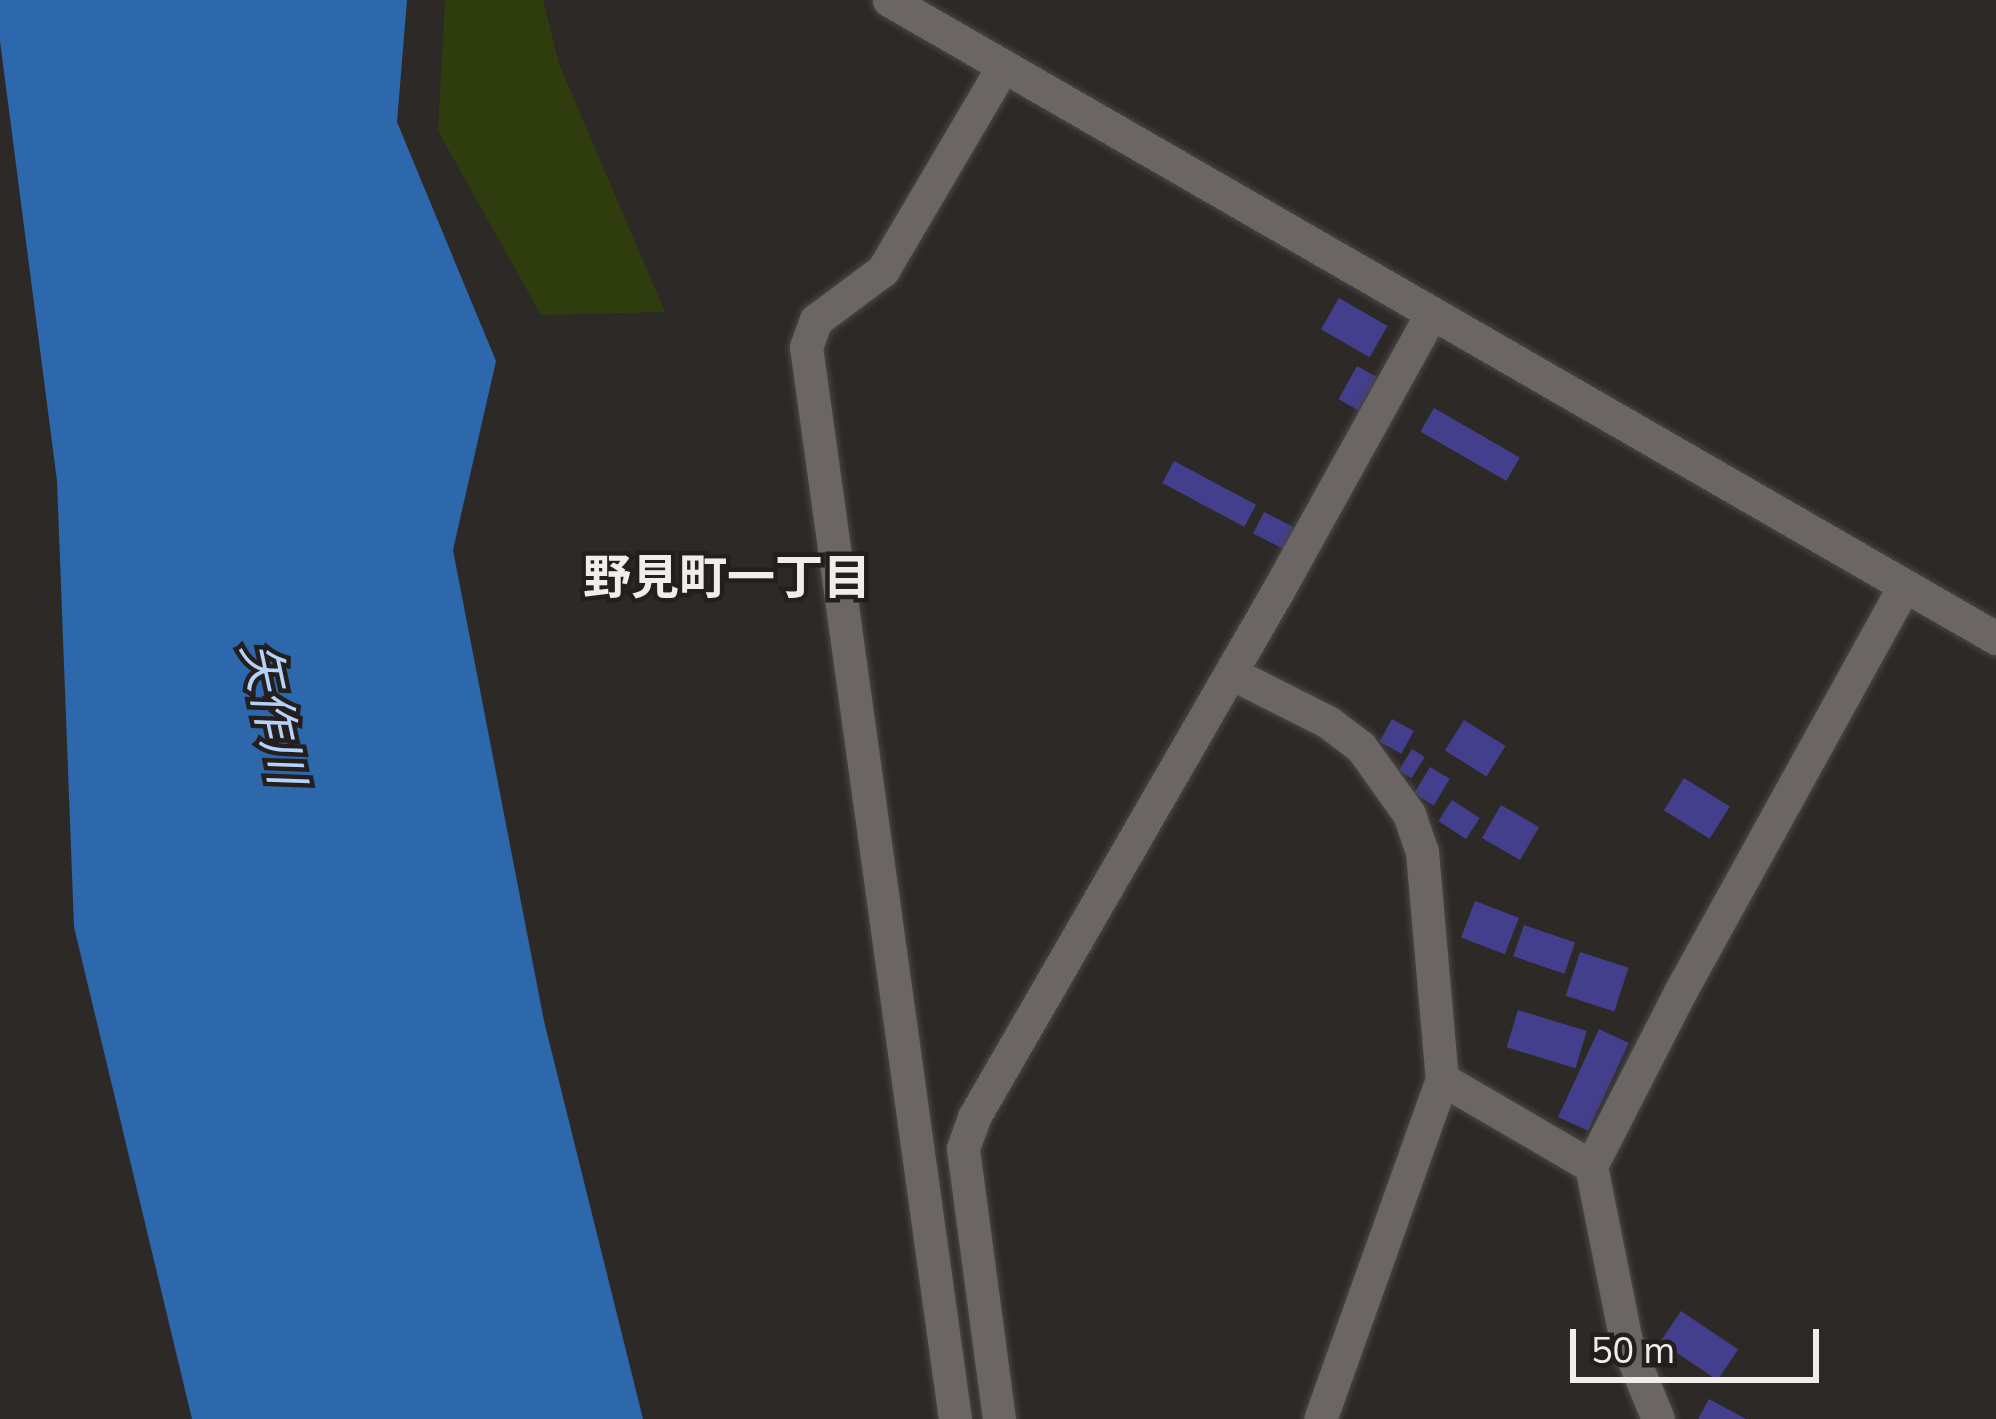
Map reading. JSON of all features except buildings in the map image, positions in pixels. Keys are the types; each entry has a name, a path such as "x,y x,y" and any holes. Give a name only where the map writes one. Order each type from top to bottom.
{"street":[{"path":"889,0 1996,638"},
{"path":"955,1419 806,347 817,320 883,270 1003,66"},
{"path":"999,1419 962,1148 974,1117 1231,673 1431,314"},
{"path":"1658,1419 1626,1341 1591,1166 1904,587"},
{"path":"1231,673 1328,722 1361,747 1409,814 1422,852 1442,1079 1320,1419"},
{"path":"1442,1079 1591,1166"}],"green space":[{"path":"445,0 543,0 559,64 665,312 541,315 438,131"}],"water":[{"name":"矢作川","path":"0,0 407,0 397,122 496,361 453,550 544,1021 643,1419 192,1419 74,927 57,481 0,41"}],"district":[{"name":"野見町一丁目","path":"727,577"}]}
